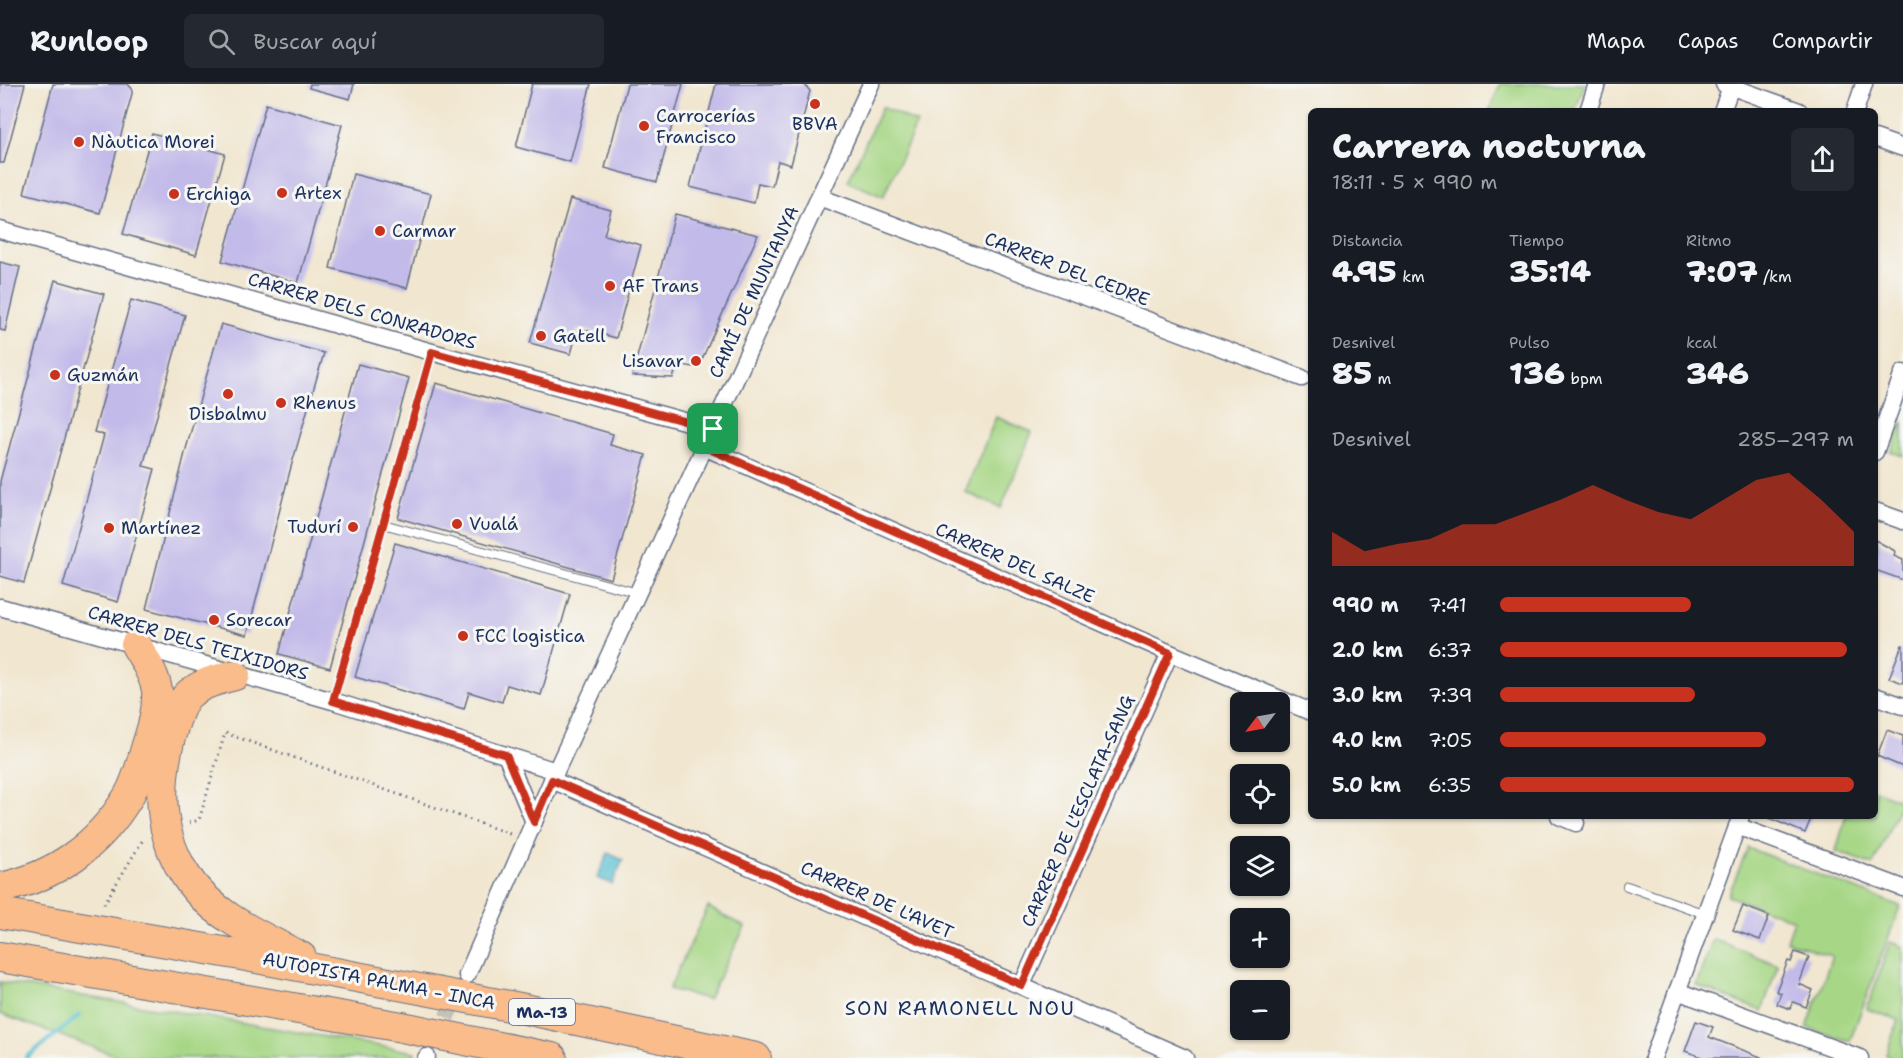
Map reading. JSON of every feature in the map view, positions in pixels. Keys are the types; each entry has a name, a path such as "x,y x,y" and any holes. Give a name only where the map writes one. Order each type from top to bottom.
{"highway":[{"path":"0,888 41,876 78,855 108,825 129,795 156,714 157,689 149,668 136,645"},
{"path":"235,675 201,686 187,696 178,711 162,775 162,808 170,843 186,877 209,902 241,926 328,971"},
{"name":"AUTOPISTA PALMA - INCA","path":"0,913 328,971 520,1008 756,1058"},
{"name":"Ma-13","path":"0,957 402,1027 552,1058"}],"street":[{"name":"CAMÍ DE MUNTANYA","path":"467,975 554,776 871,84"},
{"path":"1589,108 1597,84"},
{"path":"1856,108 1864,84"},
{"path":"1723,108 1729,85 1790,108"},
{"path":"1878,139 1903,148"},
{"name":"CARRER DEL CEDRE","path":"819,197 1302,378"},
{"name":"CARRER DELS CONRADORS","path":"0,230 713,429"},
{"path":"1880,424 1903,374"},
{"name":"CARRER DEL SALZE","path":"705,447 1170,653 1308,711"},
{"path":"1878,512 1903,521"},
{"name":"CARRER DELS TEIXIDORS","path":"0,607 333,701 506,755 554,776"},
{"name":"CARRER DE L'ESCLATA-SANG","path":"1022,985 1170,653"},
{"path":"1878,697 1903,706"},
{"path":"506,755 534,822"},
{"name":"CARRER DE L'AVET","path":"554,776 1185,1058"},
{"path":"1566,819 1576,823"},
{"path":"1653,1058 1739,821 1903,888"},
{"path":"1677,991 1860,1058"}],"lane":[{"path":"333,701 432,352"},
{"path":"383,524 638,594"},
{"path":"1627,886 1705,914"}],"path":[{"path":"188,823 199,820 225,733 526,840"},
{"path":"104,904 146,836"}],"green space":[{"path":"1500,84 1585,84 1576,108 1490,108"},
{"path":"882,107 917,123 883,197 848,181"},
{"path":"996,417 1032,432 1001,508 965,492"},
{"path":"1903,421 1903,456 1891,452"},
{"path":"1878,791 1902,801 1873,865 1836,851 1845,819 1878,819"},
{"path":"1748,848 1900,906 1850,1041 1807,1028 1832,956 1787,941 1794,920 1728,896"},
{"path":"708,907 745,927 708,999 669,989"},
{"path":"1713,939 1778,965 1762,1011 1696,985"},
{"path":"1890,942 1903,947 1903,1058 1886,1055 1898,1020 1867,1009"},
{"path":"0,982 415,1052 413,1058 123,1058 0,1014"}],"water":[{"path":"608,853 623,860 612,884 597,878"}],"building":[{"path":"0,84 25,84 4,163 0,163"},
{"name":"Nàutica Morei","path":"53,84 128,84 133,90 100,213 24,193"},
{"path":"310,84 354,84 350,99 309,88"},
{"path":"532,84 591,84 570,162 516,147"},
{"name":"Carrocerías Francisco","path":"627,84 683,84 657,182 605,168"},
{"path":"716,84 804,84 810,91 791,165 778,161 772,186 758,183 754,203 690,187"},
{"name":"Artex","path":"266,104 342,125 298,283 222,261"},
{"name":"Erchiga","path":"152,133 225,154 196,255 123,234"},
{"name":"Carmar","path":"353,174 431,194 407,288 330,268"},
{"path":"570,199 611,210 604,235 641,245 616,338 578,328 571,354 530,343"},
{"path":"675,214 758,235 698,368 678,364 673,378 632,376"},
{"path":"0,262 20,267 5,331 0,330"},
{"name":"Guzmán","path":"55,280 104,294 24,583 0,576 0,481"},
{"path":"131,300 185,315 143,466 155,469 118,602 63,586 104,435 94,432"},
{"path":"221,324 324,353 291,467 247,635 146,609 186,449"},
{"path":"358,364 409,378 330,668 279,654"},
{"path":"436,383 613,434 610,445 646,455 611,579 398,518"},
{"path":"1878,542 1895,551 1894,556 1903,560 1903,580 1878,571"},
{"name":"FCC logistica","path":"395,543 570,594 541,695 507,685 502,702 469,692 464,709 355,677"},
{"path":"1903,645 1903,683 1889,678"},
{"path":"1887,730 1903,736 1903,767 1878,756"},
{"path":"1771,819 1811,819 1805,833"},
{"path":"1743,906 1769,916 1760,940 1733,930"},
{"path":"1795,952 1809,957 1799,984 1813,990 1806,1007 1793,1002 1790,1009 1777,1004 1781,993 1776,991 1788,961 1791,962"},
{"path":"1696,1021 1713,1027 1709,1037 1761,1057 1704,1058 1685,1051"}],"waterway":[{"path":"26,1058 80,1015"}],"tunnel":[{"path":"436,1039 460,989"}],"place":[{"name":"BBVA","path":"815,104"},
{"name":"Carrocerías Francisco","path":"644,126"},
{"name":"Nàutica Morei","path":"79,142"},
{"name":"Artex","path":"282,193"},
{"name":"Erchiga","path":"174,194"},
{"name":"Carmar","path":"380,231"},
{"name":"AF Trans","path":"610,286"},
{"name":"Gatell","path":"541,336"},
{"name":"Lisavar","path":"696,361"},
{"name":"Guzmán","path":"55,375"},
{"name":"Disbalmu","path":"228,394"},
{"name":"Rhenus","path":"281,403"},
{"name":"Vualá","path":"457,524"},
{"name":"Tudurí","path":"353,527"},
{"name":"Martínez","path":"109,528"},
{"name":"Sorecar","path":"214,620"},
{"name":"FCC logistica","path":"463,636"}],"district":[{"name":"SON RAMONELL NOU","path":"960,1008"}],"route":[{"path":"432,352 713,429 705,447 1170,653 1022,985 552,780 534,822 506,755 333,701 432,352"}]}
